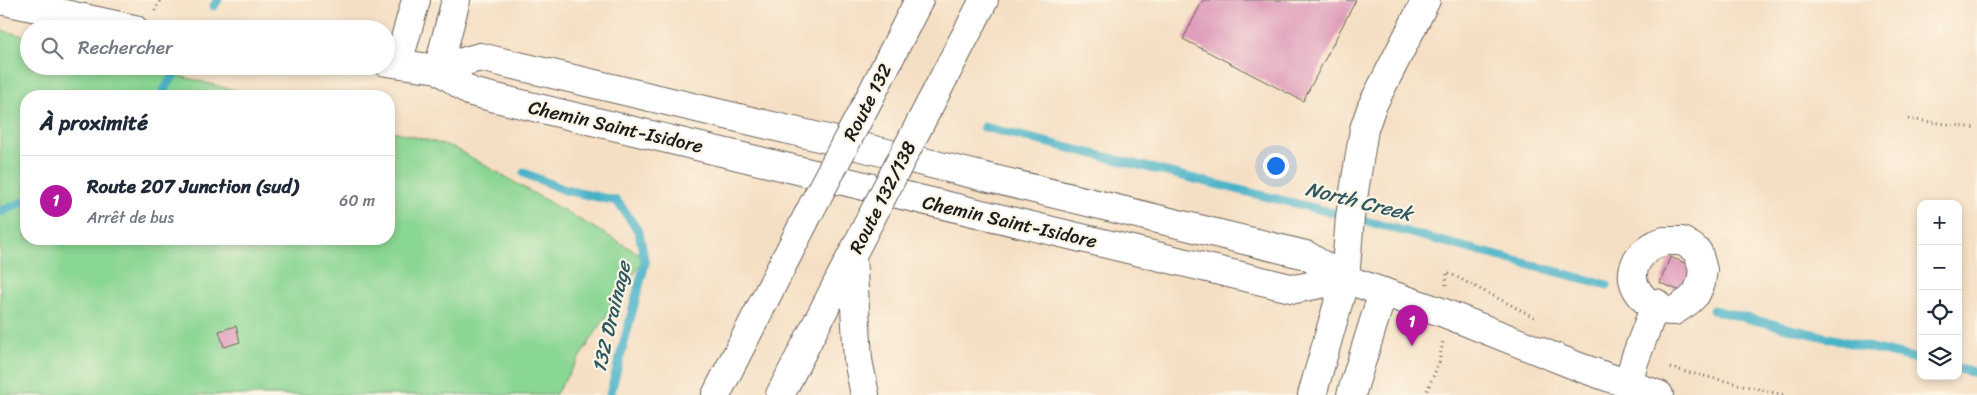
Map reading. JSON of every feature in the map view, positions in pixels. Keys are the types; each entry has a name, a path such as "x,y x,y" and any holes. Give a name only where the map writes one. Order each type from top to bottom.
{"main road":[{"path":"0,0 92,20"},
{"path":"395,54 416,0"},
{"path":"395,62 438,69 456,0"},
{"name":"Route 132/138","path":"780,395 984,0"},
{"path":"1312,395 1345,279 1350,217 1364,129 1372,106 1426,0"},
{"name":"Route 132","path":"716,395 870,97 912,5"},
{"name":"Chemin Saint-Isidore","path":"438,69 480,57 884,152 1306,255 1345,279 1444,313 1598,385 1628,384 1656,395"},
{"name":"Chemin Saint-Isidore","path":"438,69 471,92 1294,290 1345,279"},
{"path":"852,255 858,360 865,395"},
{"path":"1351,395 1383,292"},
{"path":"1628,384 1635,359 1655,306"}],"path":[{"path":"1908,119 1977,128"},
{"path":"1447,272 1542,321"},
{"path":"1425,395 1439,363 1442,345"},
{"path":"1663,367 1784,395"}],"green space":[{"path":"0,30 20,35 20,75 176,75 234,90 20,90 20,245 395,245 395,132 453,147 645,257 555,395 0,395"}],"building":[{"path":"1203,0 1356,0 1303,101 1183,39"},
{"path":"1670,257 1696,267 1686,293 1660,283"},
{"path":"236,326 240,342 224,347 219,331"}],"waterway":[{"path":"214,6 218,0"},
{"path":"165,90 174,75"},
{"name":"North Creek","path":"984,127 1350,217 1607,285"},
{"name":"132 Drainage","path":"524,173 565,190 617,201 639,232 645,263 610,395"},
{"path":"0,212 20,204"},
{"path":"1713,310 1917,359"},
{"path":"1962,370 1977,373"}],"place":[{"name":"Route 207 Junction (sud)","path":"1412,346"}]}
